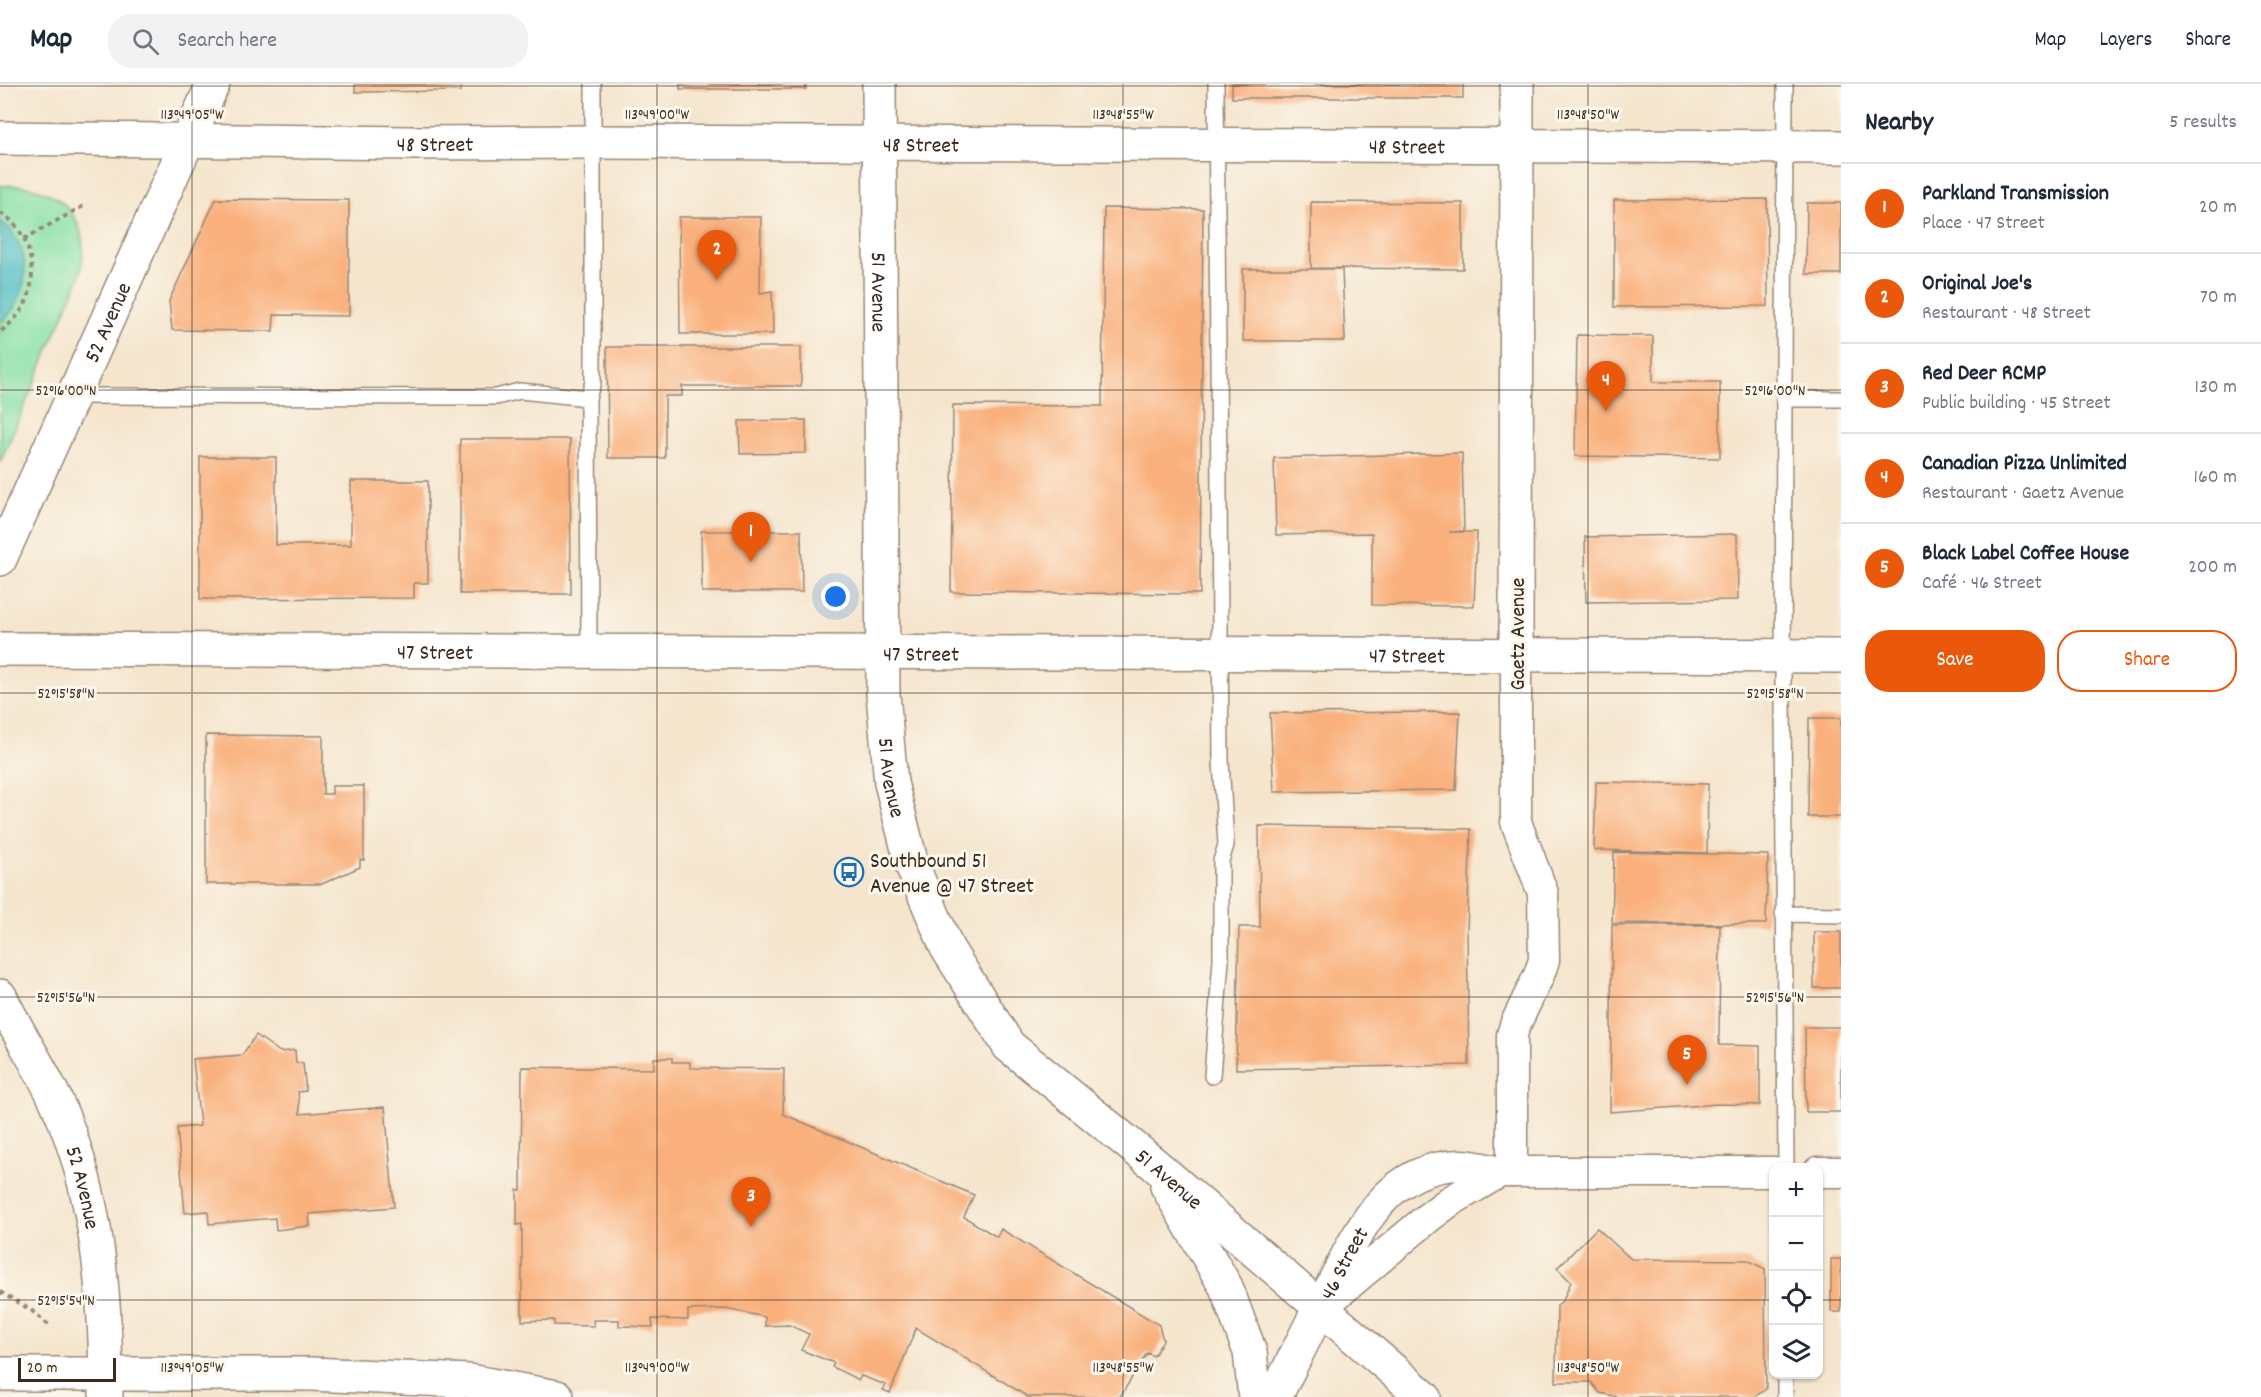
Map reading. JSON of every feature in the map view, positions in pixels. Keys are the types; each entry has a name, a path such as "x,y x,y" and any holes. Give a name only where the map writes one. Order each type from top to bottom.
{"street":[{"name":"52 Avenue","path":"0,559 213,84"},
{"name":"51 Avenue","path":"879,84 882,652 885,727 891,783 912,865 947,948 1009,1046 1154,1164 1424,1397"},
{"name":"Gaetz Avenue","path":"1506,1172 1512,1035 1544,960 1543,893 1516,822 1517,84"},
{"name":"48 Street","path":"0,138 410,143 1841,147"},
{"name":"47 Street","path":"0,649 1841,656"},
{"name":"52 Avenue","path":"0,996 57,1104 81,1169 99,1254 106,1386"},
{"path":"1154,1164 1226,1287 1250,1352 1255,1397"},
{"name":"46 Street","path":"1320,1307 1368,1216 1385,1196 1400,1184 1435,1169 1459,1165 1506,1172 1769,1172"},
{"name":"46 Street","path":"1320,1307 1449,1202 1506,1172"},
{"path":"1823,1172 1841,1172"},
{"path":"1275,1397 1320,1307"},
{"path":"0,1374 106,1386 311,1374 469,1381 557,1397"}],"lane":[{"path":"589,652 588,398 593,382 593,84"},
{"path":"1212,1076 1221,960 1221,861 1226,845 1221,761 1216,84"},
{"path":"1785,84 1783,914 1786,1163"},
{"path":"74,396 496,396 520,391 588,398"},
{"path":"1784,399 1841,399"},
{"path":"1783,914 1841,915"},
{"path":"1785,1379 1785,1397"}],"path":[{"path":"24,239 87,204"},
{"path":"0,213 10,221 24,239 31,257 32,281 26,303 13,322 0,332"},
{"path":"0,1292 31,1310 51,1328"}],"green space":[{"path":"0,186 22,186 41,190 57,198 78,224 82,241 82,260 78,281 0,463"}],"water":[{"path":"0,221 19,243 25,272 18,300 11,313 0,323"}],"building":[{"path":"355,84 461,84 461,91 355,92"},
{"path":"680,84 806,84 806,89 680,89"},
{"path":"1232,84 1463,84 1463,98 1232,98"},
{"path":"216,199 349,200 349,316 274,315 273,331 172,330 169,301"},
{"path":"1767,199 1768,306 1614,307 1614,200"},
{"path":"1311,202 1463,203 1463,269 1311,268"},
{"path":"1807,203 1841,203 1841,274 1806,274"},
{"path":"1104,208 1203,209 1200,594 951,592 953,405 1102,406"},
{"path":"679,217 761,217 760,293 772,291 773,334 680,334"},
{"path":"1243,269 1342,269 1345,341 1243,341"},
{"path":"1577,335 1653,336 1653,382 1720,382 1720,458 1575,456"},
{"path":"607,347 801,347 801,386 682,386 682,396 665,396 665,458 608,458"},
{"path":"806,420 806,453 740,454 739,421"},
{"path":"460,439 570,439 571,594 460,594"},
{"path":"1462,453 1464,531 1449,532 1477,532 1474,606 1372,605 1372,533 1276,535 1274,458"},
{"path":"200,457 276,457 276,545 351,545 351,481 428,481 428,583 414,583 414,598 200,599"},
{"path":"701,531 801,531 802,592 702,592"},
{"path":"1737,534 1738,600 1586,602 1585,537"},
{"path":"1460,712 1456,790 1274,792 1270,713"},
{"path":"1809,718 1841,718 1841,817 1808,817"},
{"path":"206,735 323,736 323,794 332,794 332,786 364,786 364,860 360,860 360,867 322,884 206,884"},
{"path":"1596,782 1708,784 1707,853 1594,850"},
{"path":"1259,826 1471,829 1467,930 1469,1065 1236,1069 1239,927 1260,927"},
{"path":"1614,852 1768,855 1766,924 1612,923"},
{"path":"1612,925 1720,925 1719,1045 1760,1046 1760,1105 1718,1104 1610,1112"},
{"path":"1814,932 1841,932 1841,988 1814,988"},
{"path":"1805,1027 1841,1027 1841,1112 1806,1112"},
{"path":"256,1035 280,1052 295,1050 296,1063 303,1063 306,1091 298,1092 300,1114 385,1107 394,1207 309,1214 310,1226 276,1230 275,1218 209,1224 208,1211 185,1213 177,1128 200,1126 193,1059 242,1055"},
{"path":"654,1058 672,1058 672,1062 690,1062 690,1068 784,1069 783,1114 974,1195 964,1217 997,1237 1001,1229 1159,1325 1163,1340 1154,1356 1147,1353 1120,1397 1028,1397 916,1328 890,1393 883,1390 886,1385 861,1376 859,1380 832,1367 834,1363 801,1350 809,1334 789,1325 765,1326 765,1317 726,1309 688,1310 688,1320 652,1319 653,1327 619,1326 619,1320 593,1320 594,1326 554,1325 554,1320 522,1321 522,1224 517,1225 517,1190 521,1190 522,1067 654,1069"},
{"path":"1597,1228 1631,1259 1748,1260 1765,1269 1766,1389 1754,1397 1618,1397 1600,1393 1591,1382 1556,1382 1557,1306 1563,1300 1571,1282 1557,1268"},
{"path":"1831,1259 1841,1259 1841,1312 1831,1312"}],"place":[{"name":"Original Joe's","path":"717,280"},
{"name":"Canadian Pizza Unlimited","path":"1606,411"},
{"name":"Parkland Transmission","path":"751,562"},
{"name":"Southbound 51 Avenue @ 47 Street","path":"849,872"},
{"name":"Black Label Coffee House","path":"1687,1085"},
{"name":"Red Deer RCMP","path":"751,1227"}]}
